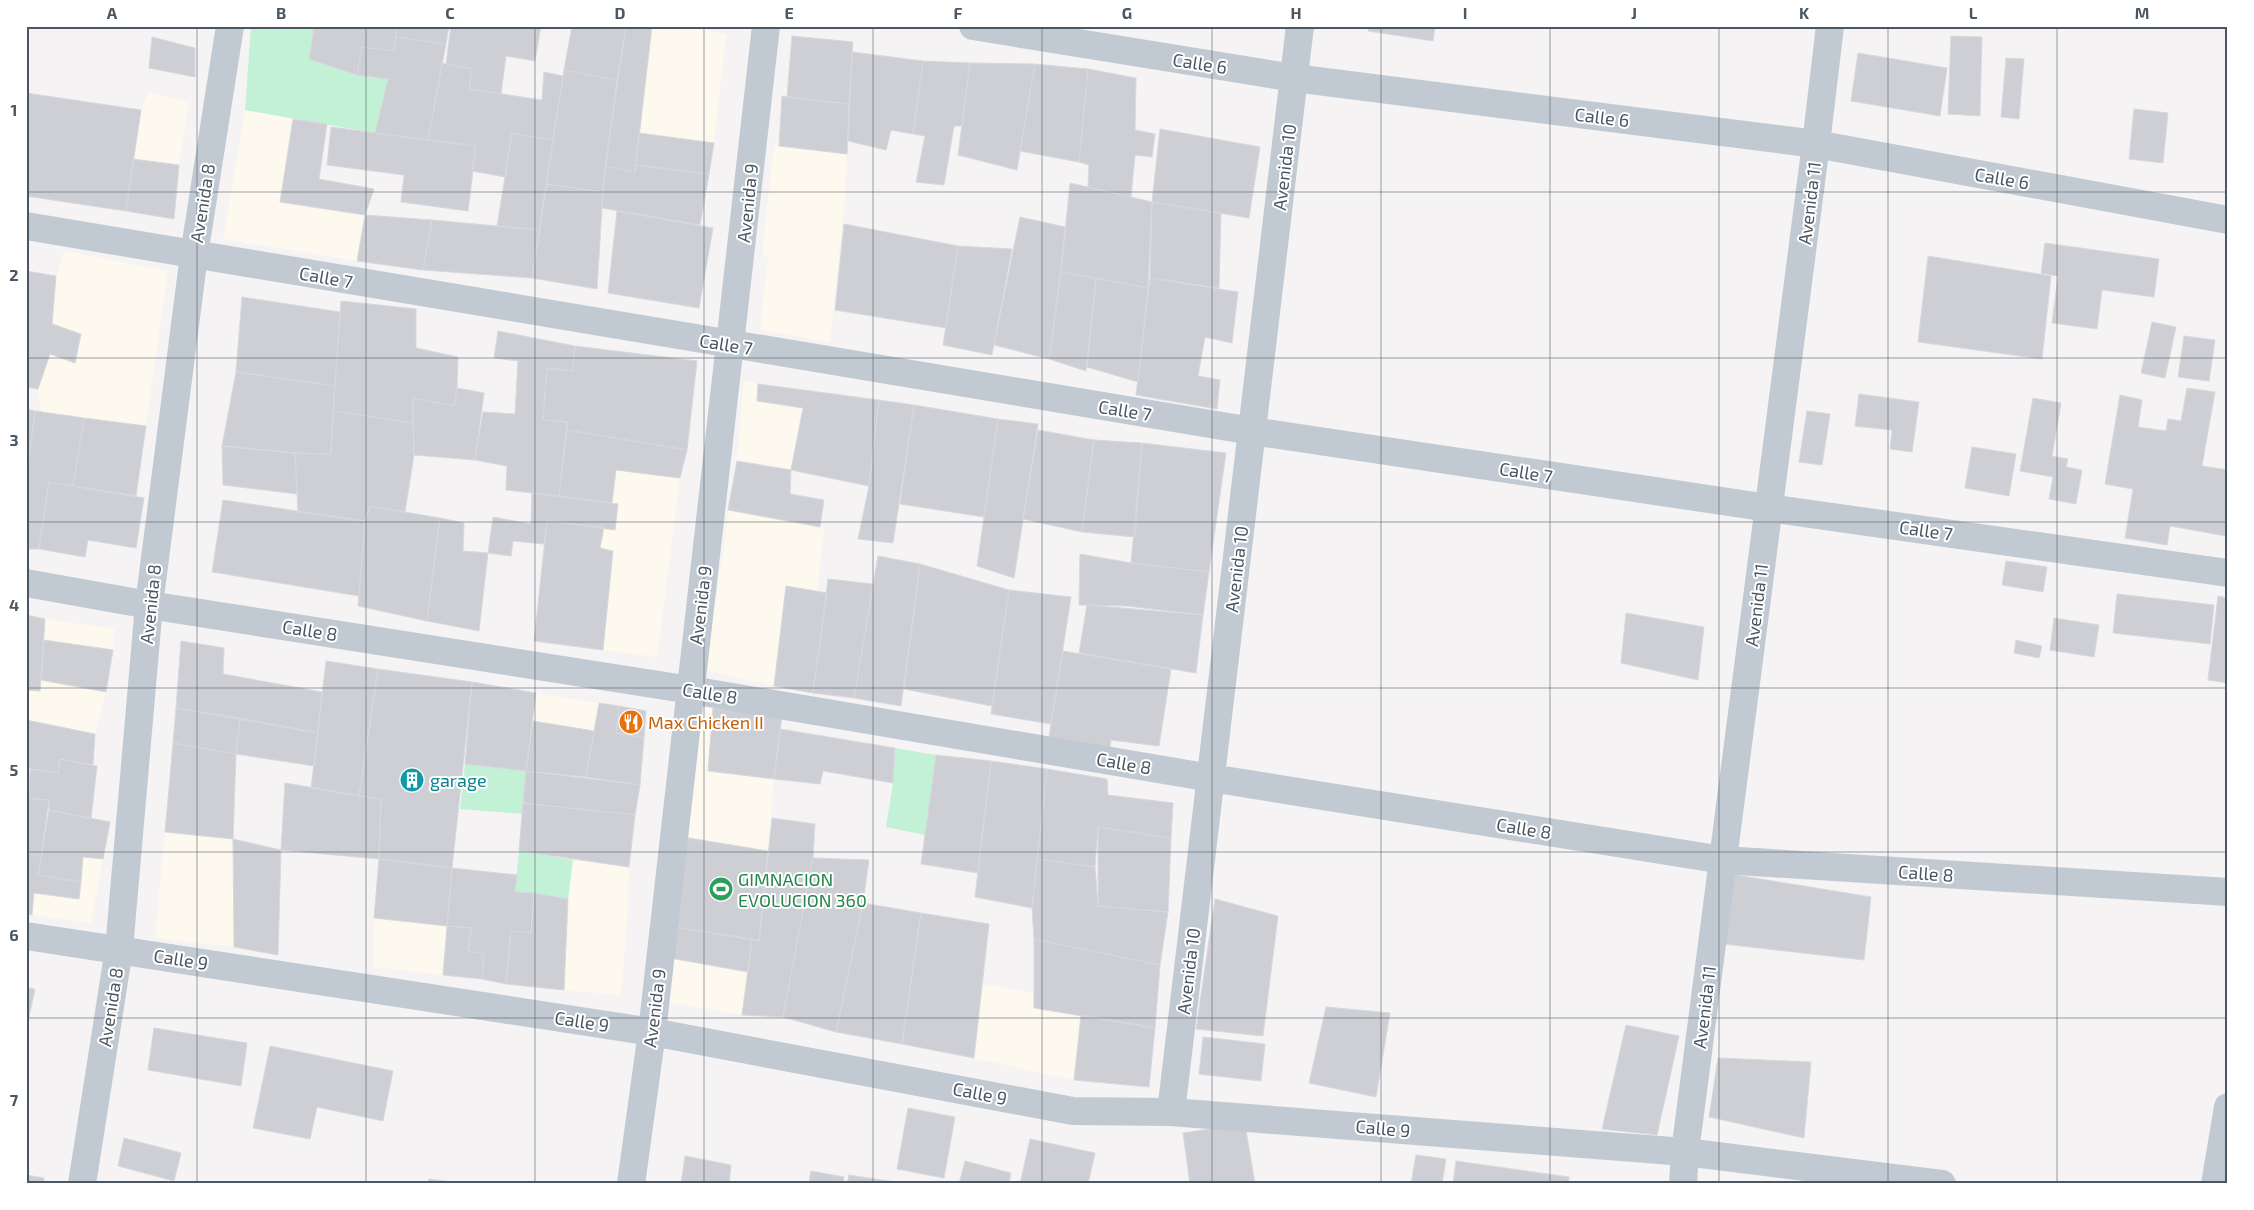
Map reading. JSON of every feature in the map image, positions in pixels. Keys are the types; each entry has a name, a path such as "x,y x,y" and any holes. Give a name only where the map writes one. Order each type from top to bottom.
{"street":[{"name":"Avenida 8","path":"82,1184 119,949 149,605 194,255 230,26"},
{"name":"Avenida 9","path":"632,1184 652,1032 766,26"},
{"name":"Calle 6","path":"973,26 1294,78 1816,144 2228,220"},
{"name":"Avenida 10","path":"1171,1112 1300,26"},
{"name":"Avenida 11","path":"1683,1184 1685,1152 1830,26"},
{"name":"Calle 7","path":"26,226 1252,431 1769,508 2228,572"},
{"name":"Calle 8","path":"26,583 149,605 690,690 1211,778 1723,860 2228,892"},
{"name":"Calle 9","path":"26,936 652,1032 1073,1111 1171,1112 1685,1152 1942,1184"},
{"path":"2215,1184 2228,1107"}],"shaded area":[{"path":"652,26 684,26 726,34 714,143 639,133"},
{"path":"148,92 189,103 179,165 133,159 141,110"},
{"path":"245,110 293,119 280,202 365,215 357,261 223,239"},
{"path":"774,145 847,154 844,208 830,342 760,330 768,256 762,254"},
{"path":"64,251 168,271 146,426 41,412 38,389 50,354 75,362 81,334 52,324 56,276"},
{"path":"744,380 758,384 757,401 803,408 791,470 737,461"},
{"path":"616,470 680,478 657,657 603,650 613,551 600,548 604,527 615,530 618,504 612,503"},
{"path":"728,510 824,527 817,592 786,586 774,686 704,670 725,542"},
{"path":"45,619 114,629 113,650 44,640"},
{"path":"41,680 106,692 95,734 26,720 26,690 40,691"},
{"path":"536,693 599,703 594,731 533,721"},
{"path":"697,705 713,708 708,771 774,779 768,851 683,837"},
{"path":"165,832 233,839 234,947 155,938"},
{"path":"83,857 103,859 91,923 32,915 34,893 79,899"},
{"path":"573,860 629,867 628,909 621,995 564,990 568,899"},
{"path":"374,918 447,926 443,975 373,967"},
{"path":"670,958 748,972 742,1015 664,1001"},
{"path":"982,984 1034,993 1035,1008 1081,1015 1074,1080 974,1058"}],"green space":[{"path":"251,26 314,28 309,59 357,75 388,79 375,133 245,110"},
{"path":"895,748 936,755 925,835 886,827 893,783"},
{"path":"465,764 526,771 522,814 460,809"},
{"path":"519,851 573,860 568,899 515,892"}],"building":[{"path":"303,26 397,26 394,51 362,47 357,75 309,59 314,28"},
{"path":"397,26 449,26 446,44 396,37"},
{"path":"451,26 541,26 535,61 506,56 501,94 469,89 472,69 446,64"},
{"path":"572,26 626,26 617,80 564,70"},
{"path":"626,26 652,26 635,172 605,166"},
{"path":"1369,26 1435,26 1433,41 1368,31"},
{"path":"792,36 853,42 849,104 787,97"},
{"path":"1951,36 1982,37 1980,116 1948,114"},
{"path":"152,37 195,48 195,77 149,68"},
{"path":"396,37 446,44 428,140 375,133 388,79 357,75 362,47 394,51"},
{"path":"852,52 923,61 913,134 891,130 886,150 848,141"},
{"path":"1858,53 1947,68 1940,116 1851,101"},
{"path":"2006,58 2024,59 2019,119 2001,117"},
{"path":"923,61 970,63 962,126 954,126 944,185 916,182 925,136 913,134"},
{"path":"442,63 472,69 469,89 542,100 544,72 563,76 553,140 512,133 505,177 472,171 476,146 428,140"},
{"path":"970,63 1035,64 1017,170 958,155"},
{"path":"1035,64 1088,69 1079,162 1020,151"},
{"path":"1088,69 1136,78 1135,130 1155,134 1152,157 1135,155 1131,197 1088,187 1089,165 1079,162"},
{"path":"564,70 617,80 603,192 546,184"},
{"path":"26,93 141,110 126,211 26,196"},
{"path":"782,96 849,104 847,154 779,146"},
{"path":"2134,109 2168,113 2163,163 2129,159"},
{"path":"293,119 327,124 319,179 374,189 365,215 280,202"},
{"path":"331,127 476,146 468,211 401,202 404,175 327,165"},
{"path":"1160,129 1260,147 1249,218 1152,202"},
{"path":"512,133 553,140 540,230 497,226"},
{"path":"639,133 714,143 709,174 635,165"},
{"path":"133,159 179,165 174,219 126,211"},
{"path":"635,165 709,174 700,225 602,208 605,166 635,172"},
{"path":"1070,183 1152,202 1148,288 1061,272"},
{"path":"546,184 603,192 597,289 532,278"},
{"path":"1152,202 1221,213 1219,288 1150,278"},
{"path":"617,211 713,228 699,308 608,293"},
{"path":"365,215 432,220 423,270 357,261"},
{"path":"1020,217 1065,227 1049,359 994,345"},
{"path":"432,220 540,230 532,278 423,270"},
{"path":"844,224 958,246 946,328 835,310"},
{"path":"2045,243 2159,259 2154,297 2102,290 2097,329 2052,323 2058,276 2041,273"},
{"path":"958,246 1012,249 992,355 943,345"},
{"path":"1928,256 2051,276 2042,359 1918,342"},
{"path":"26,271 56,276 52,324 81,334 75,363 50,354 38,389 26,387"},
{"path":"1061,272 1096,278 1086,371 1049,359"},
{"path":"1096,278 1148,288 1138,382 1087,367"},
{"path":"1150,278 1238,292 1232,343 1205,337 1198,376 1220,380 1217,409 1136,395"},
{"path":"242,297 340,312 335,386 236,372"},
{"path":"341,301 416,309 416,348 458,357 457,388 454,406 413,398 413,423 333,411"},
{"path":"2152,322 2176,327 2165,378 2141,373"},
{"path":"498,331 575,346 573,371 547,368 543,420 567,422 559,496 506,490 507,466 475,460 483,412 515,414 518,361 494,358"},
{"path":"2184,336 2215,340 2209,381 2178,377"},
{"path":"575,346 697,361 687,450 567,430 567,422 543,420 547,368 573,371"},
{"path":"236,372 335,386 331,454 295,453 222,446"},
{"path":"758,384 879,400 869,486 791,470 803,408 757,401"},
{"path":"457,388 484,393 475,460 414,455 413,398 454,406"},
{"path":"2187,388 2215,392 2202,466 2228,470 2226,536 2170,526 2167,545 2125,538 2133,489 2105,484 2120,395 2142,400 2138,427 2166,431 2168,419 2181,421"},
{"path":"1859,394 1919,402 1912,452 1890,449 1892,430 1855,426"},
{"path":"2033,398 2061,403 2052,456 2068,459 2066,467 2082,470 2076,504 2049,499 2053,477 2020,471"},
{"path":"879,400 914,405 893,543 858,539 869,486"},
{"path":"914,405 998,419 984,517 900,504"},
{"path":"26,409 35,411 26,481"},
{"path":"35,411 84,418 73,486 49,482 39,549 26,549 26,481"},
{"path":"333,411 413,423 414,455 405,512 370,506 365,521 298,512 295,453 331,454"},
{"path":"1807,411 1830,414 1822,465 1799,462"},
{"path":"84,418 146,426 136,496 73,486"},
{"path":"998,419 1038,424 1014,578 977,566"},
{"path":"567,430 687,450 680,478 616,470 612,503 559,496"},
{"path":"1038,430 1094,440 1082,532 1023,519"},
{"path":"1094,440 1142,443 1135,537 1082,532"},
{"path":"1142,443 1226,453 1209,572 1131,563"},
{"path":"222,446 295,453 297,494 223,485"},
{"path":"1972,447 2016,454 2009,496 1965,488"},
{"path":"737,461 791,470 790,494 824,500 820,527 728,510"},
{"path":"49,482 144,498 136,548 88,540 85,557 39,549"},
{"path":"532,493 618,504 615,530 547,521 544,544 513,541 511,556 488,553 493,517 531,524"},
{"path":"223,500 365,521 359,596 212,572"},
{"path":"370,506 440,518 427,621 358,606 365,521"},
{"path":"440,518 464,523 463,551 488,553 479,631 427,621"},
{"path":"547,521 604,527 600,548 613,551 603,650 534,641"},
{"path":"1080,554 1131,563 1209,572 1203,615 1127,606 1079,605"},
{"path":"878,556 920,564 901,706 854,698"},
{"path":"2006,561 2047,567 2043,592 2002,585"},
{"path":"920,564 1009,590 992,706 904,689"},
{"path":"828,579 873,584 854,698 813,693"},
{"path":"786,586 827,593 813,693 774,686"},
{"path":"1009,590 1071,597 1051,724 991,714"},
{"path":"2117,594 2214,605 2210,644 2113,633"},
{"path":"2218,596 2228,598 2228,683 2208,680"},
{"path":"1087,605 1203,615 1196,673 1079,653"},
{"path":"1626,613 1704,627 1698,680 1621,663"},
{"path":"26,615 45,619 40,691 26,690"},
{"path":"2054,618 2099,625 2094,657 2050,650"},
{"path":"44,640 113,650 106,692 41,680"},
{"path":"2016,640 2042,646 2039,658 2014,653"},
{"path":"181,641 224,648 223,674 322,692 318,733 176,708"},
{"path":"1063,651 1171,669 1159,746 1111,740 1110,749 1049,737"},
{"path":"326,661 378,669 359,796 311,788"},
{"name":"garage","path":"378,669 472,682 452,868 379,859 381,799 359,796"},
{"path":"472,682 536,693 526,771 465,764"},
{"path":"599,703 619,706 616,733 644,738 640,785 586,777"},
{"name":"Max Chicken II","path":"619,706 646,711 644,738 616,733"},
{"path":"176,708 240,718 236,754 173,743"},
{"path":"713,708 782,716 774,779 708,771"},
{"path":"240,718 318,733 314,766 236,754"},
{"path":"26,720 95,734 93,765 60,759 58,773 26,768"},
{"path":"533,721 594,731 586,777 526,771"},
{"path":"780,729 895,748 893,783 823,771 820,784 774,779"},
{"path":"173,743 236,754 233,839 165,832"},
{"path":"936,755 991,761 978,873 921,864"},
{"path":"60,759 97,766 91,819 49,810 49,800 29,798 30,769 58,773"},
{"path":"991,761 1047,769 1032,908 975,897"},
{"path":"1047,769 1107,779 1108,795 1173,803 1171,838 1098,827 1095,867 1037,859"},
{"path":"526,771 640,785 635,815 523,803"},
{"path":"285,783 381,799 379,859 281,850"},
{"path":"26,798 49,800 41,856 26,853"},
{"path":"523,803 635,815 629,867 519,851"},
{"path":"49,810 110,822 103,859 83,857 81,882 38,875"},
{"path":"772,818 815,824 813,858 783,1017 742,1015 752,939 759,941"},
{"path":"1098,827 1171,838 1168,912 1098,906"},
{"name":"GIMNACION EVOLUCION 360","path":"683,837 768,851 759,941 675,927"},
{"path":"233,839 281,850 278,955 234,947"},
{"path":"26,853 41,856 38,875 81,882 79,899 34,893 32,915 26,914"},
{"path":"813,858 869,860 863,903 836,1032 783,1017"},
{"path":"379,859 452,868 447,926 374,918"},
{"path":"1037,859 1095,867 1098,906 1168,912 1160,965 1034,939 1032,908"},
{"path":"452,868 517,875 515,892 534,893 531,933 511,931 506,984 482,979 484,954 468,951 471,928 447,926"},
{"path":"1724,873 1871,897 1864,960 1715,943"},
{"path":"534,893 568,899 564,990 506,984 511,931 531,933"},
{"path":"1215,899 1278,916 1263,1036 1196,1029"},
{"path":"863,903 921,913 902,1044 836,1032"},
{"path":"921,913 989,924 974,1058 902,1044"},
{"path":"447,926 471,928 468,951 484,954 482,979 443,975"},
{"path":"675,927 752,939 748,972 670,958"},
{"path":"1034,939 1160,965 1155,1028 1034,1008"},
{"path":"26,988 35,989 26,1031"},
{"path":"1326,1007 1390,1013 1376,1097 1309,1083"},
{"path":"1081,1015 1155,1028 1149,1087 1074,1080"},
{"path":"1626,1025 1679,1036 1657,1135 1602,1129"},
{"path":"154,1028 247,1043 241,1086 148,1070"},
{"path":"1203,1037 1265,1044 1261,1081 1199,1074"},
{"path":"270,1046 393,1071 383,1121 317,1107 310,1139 253,1128"},
{"path":"1718,1058 1811,1062 1804,1138 1709,1117"},
{"path":"908,1108 955,1117 944,1178 897,1169"},
{"path":"1245,1124 1255,1184 1190,1184 1183,1133"},
{"path":"124,1138 181,1153 174,1181 118,1166"},
{"path":"1030,1139 1095,1153 1088,1184 1020,1184"},
{"path":"1416,1155 1446,1159 1442,1184 1411,1184"},
{"path":"685,1156 731,1165 729,1184 681,1184"},
{"path":"965,1161 1011,1173 1009,1184 959,1184"},
{"path":"1456,1161 1569,1177 1569,1184 1453,1184"},
{"path":"811,1171 844,1177 843,1184 809,1184"},
{"path":"26,1175 44,1178 44,1184 26,1184"},
{"path":"849,1175 902,1183 902,1184 847,1184"},
{"path":"429,1179 459,1183 459,1184 428,1184"}],"place":[{"name":"Max Chicken II","path":"631,722"},
{"name":"garage","path":"412,780"},
{"name":"GIMNACION EVOLUCION 360","path":"721,889"}]}
